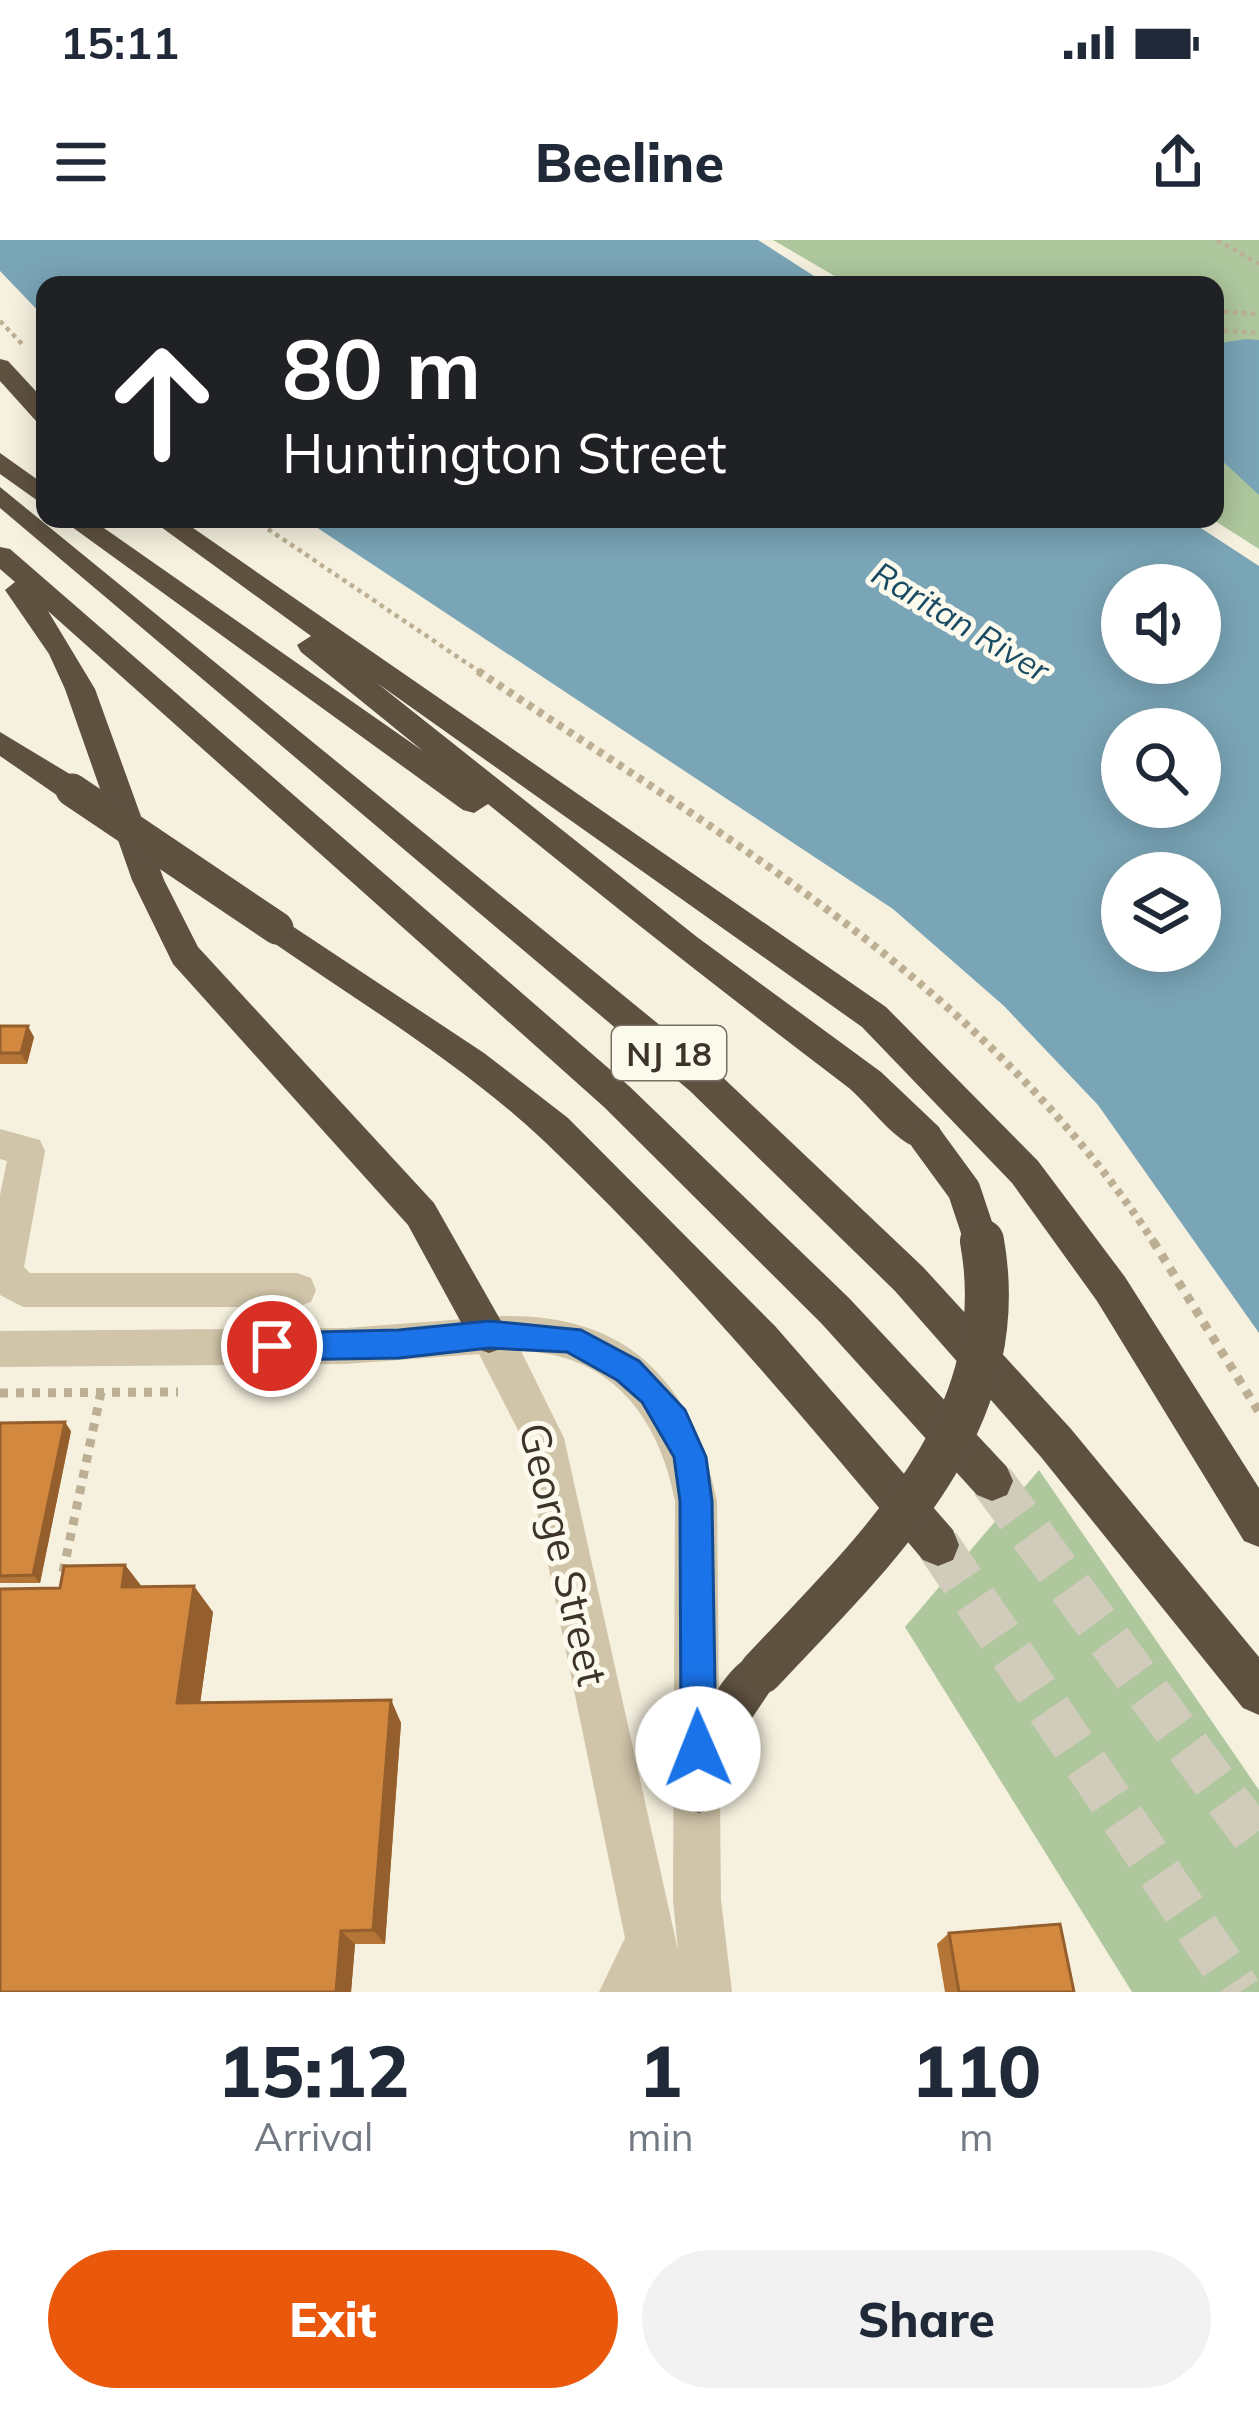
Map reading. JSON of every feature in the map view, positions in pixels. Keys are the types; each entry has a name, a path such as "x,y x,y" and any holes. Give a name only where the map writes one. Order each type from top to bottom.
{"highway":[{"path":"0,366 36,406"},
{"path":"0,461 36,491"},
{"name":"NJ 18","path":"0,495 36,525"},
{"name":"NJ 18","path":"40,528 703,1081 909,1279 1056,1442 1259,1692"},
{"path":"86,528 292,679 685,946"},
{"path":"165,528 685,946 868,1082 926,1138 965,1192 984,1246 990,1318 983,1367 965,1420 929,1486 731,1708 699,1790"},
{"path":"176,528 874,1017 1025,1172 1112,1289 1259,1526"},
{"path":"0,558 63,652 148,880 185,956 422,1214 489,1334"},
{"name":"NJ 18","path":"0,558 369,874 676,1154 814,1288 992,1481"},
{"path":"0,742 472,1063 556,1129 775,1354 938,1545"}],"street":[{"path":"0,1144 27,1151 5,1267 10,1280 23,1290 297,1290"},
{"path":"0,1348 399,1344 489,1334 570,1339 601,1353 653,1392 674,1420 690,1457 696,1501 697,1900 707,1992"},
{"name":"George Street","path":"489,1334 525,1394 543,1438 650,1940 666,1992"},
{"path":"624,1992 650,1940"}],"path":[{"path":"1217,240 1259,264"},
{"path":"1224,312 1259,314"},
{"path":"1224,331 1259,333"},
{"path":"58,1595 100,1392"},
{"path":"0,1393 178,1392"}],"green space":[{"path":"773,240 1259,240 1259,549 1224,527 1224,276 835,276"},
{"path":"1039,1470 1259,1790 1259,1992 1132,1992 905,1627"}],"water":[{"path":"0,240 758,240 814,276 36,276 36,309 0,271"},
{"path":"1259,340 1259,495 1224,462 1224,343"},
{"name":"Raritan River","path":"318,528 1201,528 1259,566 1259,1333 1098,1105 1004,1006 893,909"}],"building":[{"path":"0,1026 28,1026 21,1053 0,1053"},
{"path":"65,1422 33,1575 0,1576 0,1423"},
{"path":"125,1565 122,1587 194,1586 177,1703 391,1700 373,1930 341,1931 336,1992 0,1992 0,1589 60,1588 64,1566"},
{"path":"1060,1924 1074,1992 959,1992 949,1933"}],"tunnel":[{"path":"992,1481 1259,1843"},
{"path":"938,1545 1240,1992"}],"route":[{"path":"272,1346 399,1344 489,1334 570,1339 628,1370 653,1392 674,1420 690,1457 696,1501 698,1749"}]}
